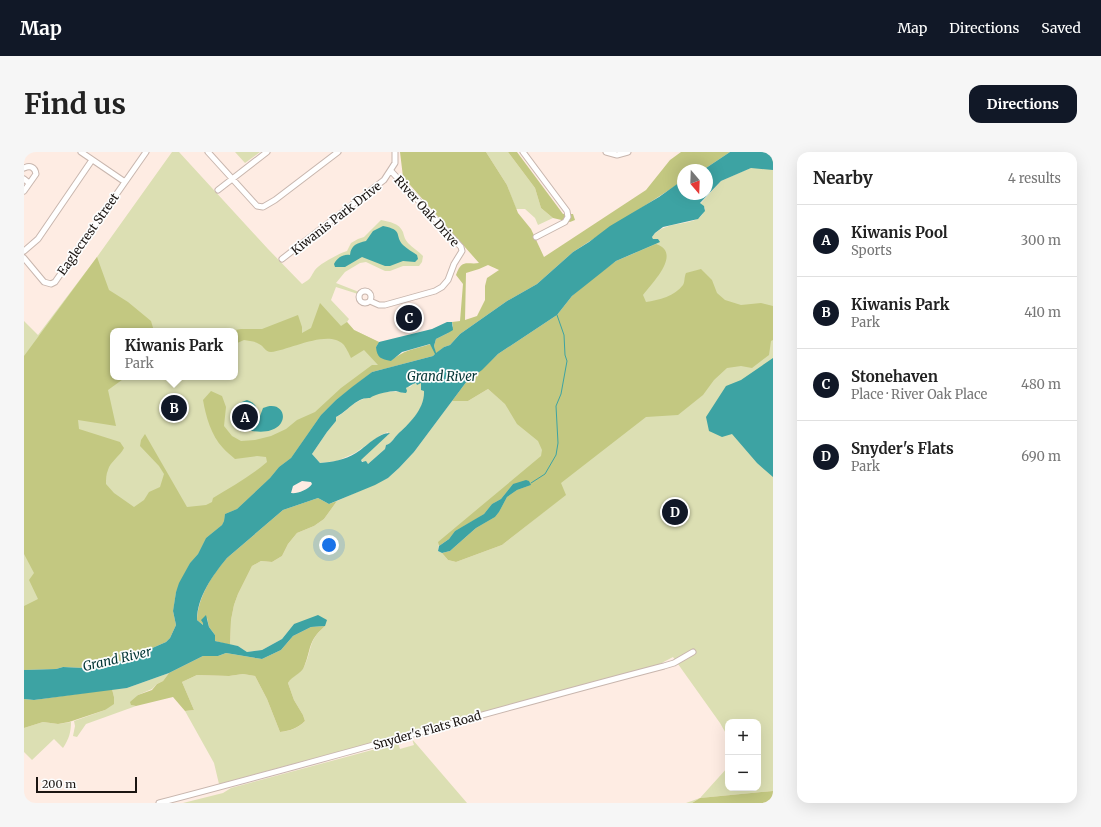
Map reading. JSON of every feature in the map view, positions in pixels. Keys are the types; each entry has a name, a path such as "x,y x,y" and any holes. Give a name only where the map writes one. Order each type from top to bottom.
{"street":[{"path":"81,152 125,182"},
{"name":"Eaglecrest Street","path":"24,258 44,282 51,284 54,282 146,152"},
{"path":"208,152 257,206 262,207 275,200 338,152"},
{"path":"218,190 267,152"},
{"name":"Kiwanis Park Drive","path":"282,259 384,180 395,163 395,152"},
{"path":"523,152 567,211 568,217 565,222 536,237"},
{"path":"606,152 617,155 628,152"},
{"path":"24,251 38,239 92,160"},
{"path":"24,168 28,166 32,167 36,172 24,191"},
{"name":"River Oak Drive","path":"370,301 379,305 385,305 435,291 442,287 448,280 454,264 462,251 462,247 391,171"},
{"path":"24,179 29,183"},
{"name":"Snyder's Flats Road","path":"159,803 664,666 674,663 693,652"}],"green space":[{"path":"172,152 179,152 302,284 309,279 317,268 330,259 347,251 351,243 364,237 381,220 394,223 399,227 407,242 423,256 422,262 419,266 403,266 390,271 385,271 366,262 360,263 345,272 336,283 359,292 358,294 336,287 331,300 349,319 347,322 354,330 379,342 376,347 405,363 384,369 378,365 176,592 173,611 24,670 24,321 38,335 97,257"},
{"path":"235,152 260,152 245,163"},
{"path":"400,152 486,152 507,185 518,213 531,229 544,257 646,190 670,160 681,152 730,152 712,164 677,164 677,185 573,252 537,284 507,301 460,334 450,345 444,347 433,356 372,372 336,400 321,415 291,458 279,467 270,478 237,509 225,514 222,525 206,538 198,554 190,563 176,592 173,611 176,625 170,638 166,642 125,660 109,664 84,668 63,667 56,669 24,670 24,606 38,599 29,580 34,573 24,554 24,356 97,257 109,290 128,302 151,321 153,328 110,328 110,380 122,380 108,390 116,426 78,420 79,429 120,442 124,448 109,467 106,475 106,484 114,493 134,507 144,500 149,492 160,487 164,474 159,466 140,446 141,440 145,434 187,507 206,505 212,502 213,498 248,477 267,462 266,457 257,456 235,459 219,443 210,426 203,400 211,391 222,396 226,407 224,426 232,436 241,441 255,440 271,436 286,429 297,420 315,412 341,388 372,365 378,365 364,350 351,358 344,345 336,340 318,339 271,352 254,342 244,340 238,343 238,330 262,329 298,315 302,327 302,333 311,328 320,303 341,326 347,322 354,330 379,342 376,347 391,361 405,352 431,344 435,352 434,346 436,339 448,333 453,326 452,322 460,321 463,284 456,275 460,266 465,263 479,263 403,177","holes":["488,265 499,270 487,278 485,286 485,300 477,316 465,320 466,273"]},
{"path":"486,152 508,152 535,188 541,208 553,218 538,225 535,218 525,209 516,209 507,185"},
{"path":"508,152 517,152 563,214 573,214 575,220 570,222 553,218 541,208 535,188"},
{"path":"773,158 773,791 700,798 725,770 725,791 761,791 761,719 725,719 725,732 673,657 656,666 219,784 214,763 185,711 194,710 182,682 197,675 229,676 243,674 255,676 267,699 280,732 294,729 305,721 294,700 288,683 304,667 315,636 325,626 294,624 282,639 262,650 247,652 238,646 230,645 231,620 234,605 252,566 261,561 272,562 282,556 288,544 297,533 314,526 324,519 337,501 388,478 414,452 452,401 468,401 488,389 502,401 557,315 653,239 652,237 658,231 666,227 690,222 702,215 705,208 700,204 704,200 713,200 713,190 721,181","holes":["565,495 502,545 456,562 448,560 438,551 439,542"]},
{"path":"656,244 664,248 666,261 663,269 643,295 646,302 661,299 676,292 683,285 686,273 701,269 712,280 717,293 725,300 741,305 761,303 773,306 773,340 771,341 769,355 752,368 741,366 727,368 714,380 703,395 678,415 646,417 561,483 566,495 502,545 456,562 448,560 442,553 450,551 476,528 495,517 507,497 517,490 531,485 513,484 501,499 492,504 484,514 455,531 449,539 439,546 438,542 541,456 542,450 538,441 517,424 505,404 488,389 468,401 452,401 467,381 498,354 557,315 572,296 589,281 616,261"},
{"path":"417,383 421,383 425,392 424,401 418,412 411,422 368,464 360,460 388,435 388,432 381,435 355,453 337,461 320,463 312,454 336,421 336,417 354,404 367,397 380,393 393,391 403,393 408,386 410,387"},
{"path":"318,498 329,504 337,501 324,519 314,526 297,533 288,544 282,556 272,562 261,561 252,566 234,605 231,620 230,645 215,641 215,635 209,627 207,618 203,625 197,620 203,595 216,572 227,558 283,510"},
{"path":"325,626 315,636 303,669 288,683 294,700 305,721 294,729 280,732 267,699 255,676 243,674 229,676 197,675 182,682 194,710 185,711 173,697 136,706 131,705 130,702 138,695 152,690 157,684 163,681 169,673 203,656 218,656 226,653 262,659 281,650 293,636 311,627"},
{"path":"169,673 163,681 152,689 138,695 131,705 136,706 86,724 77,737 73,736 75,726 74,721 105,710 114,697 112,689 127,688"},
{"path":"112,689 114,704 105,710 69,722 58,724 43,722 24,728 24,699 34,700"},
{"path":"43,722 58,724 71,722 71,729 67,742 63,748 54,739 32,760 24,752 24,728"},
{"path":"412,739 467,803 183,803 223,793 231,788 398,743 400,749 414,745"},
{"path":"773,791 773,803 692,803 700,798"},
{"path":"700,798 692,803 686,803"}],"water":[{"name":"Grand River","path":"730,152 773,152 773,170 751,168 721,181 713,189 712,164"},
{"name":"Grand River","path":"677,184 677,200 703,200 700,203 704,206 705,211 698,219 663,227 652,237 653,239 658,239 660,242 616,261 572,296 557,315 498,354 482,370 467,381 414,452 388,478 329,504 318,498 283,510 227,558 211,579 203,595 197,620 203,625 201,620 206,615 209,627 215,635 215,641 238,646 247,652 262,650 282,639 294,624 318,615 327,620 325,626 311,627 293,636 281,650 262,659 226,653 218,656 203,656 169,673 127,688 34,700 24,699 24,670 56,669 63,667 84,668 109,664 125,660 166,642 170,638 176,625 173,611 179,583 190,563 198,554 206,538 222,525 225,514 237,509 270,478 279,467 291,458 321,415 352,387 372,372 433,356 435,354 430,344 402,352 391,361 382,359 377,354 376,347 379,342 432,329 447,322 452,322 453,330 436,339 434,346 436,353 444,347 450,345 460,334 507,301 537,284 573,252 610,226 659,197","holes":["416,383 417,385 421,383 421,390 424,391 424,398 419,410 391,442 386,445 385,449 368,464 366,461 362,462 361,460 390,433 381,435 356,453 338,460 320,463 312,454 336,421 336,417 356,402 386,392 396,391 406,393 406,388","302,481 311,482 312,484 308,488 296,493 291,493 293,486"]},
{"path":"383,226 394,229 398,233 400,241 403,245 417,255 418,259 415,262 403,261 390,266 385,266 362,257 345,267 335,267 334,264 339,258 345,255 350,255 355,245 366,241 373,231"},
{"path":"773,358 773,477 757,463 732,434 722,437 709,431 706,417 726,386 741,380"},
{"path":"247,400 255,405 255,415 258,417 260,416 263,408 272,406 278,408 282,413 283,419 280,425 273,430 262,432 239,428 234,422 233,410 239,404"},
{"path":"526,480 529,481 531,485 517,490 507,497 495,517 476,528 450,551 442,553 438,551 439,546 449,539 455,531 484,514 492,504 501,499 513,484"}],"waterway":[{"path":"531,483 545,474 556,455 558,443 556,406 561,394 567,361 565,355 564,335 557,315"}],"place":[{"name":"Stonehaven","path":"409,318"},
{"name":"Kiwanis Park","path":"174,408"},
{"name":"Kiwanis Pool","path":"245,417"},
{"name":"Snyder's Flats","path":"675,512"}]}
